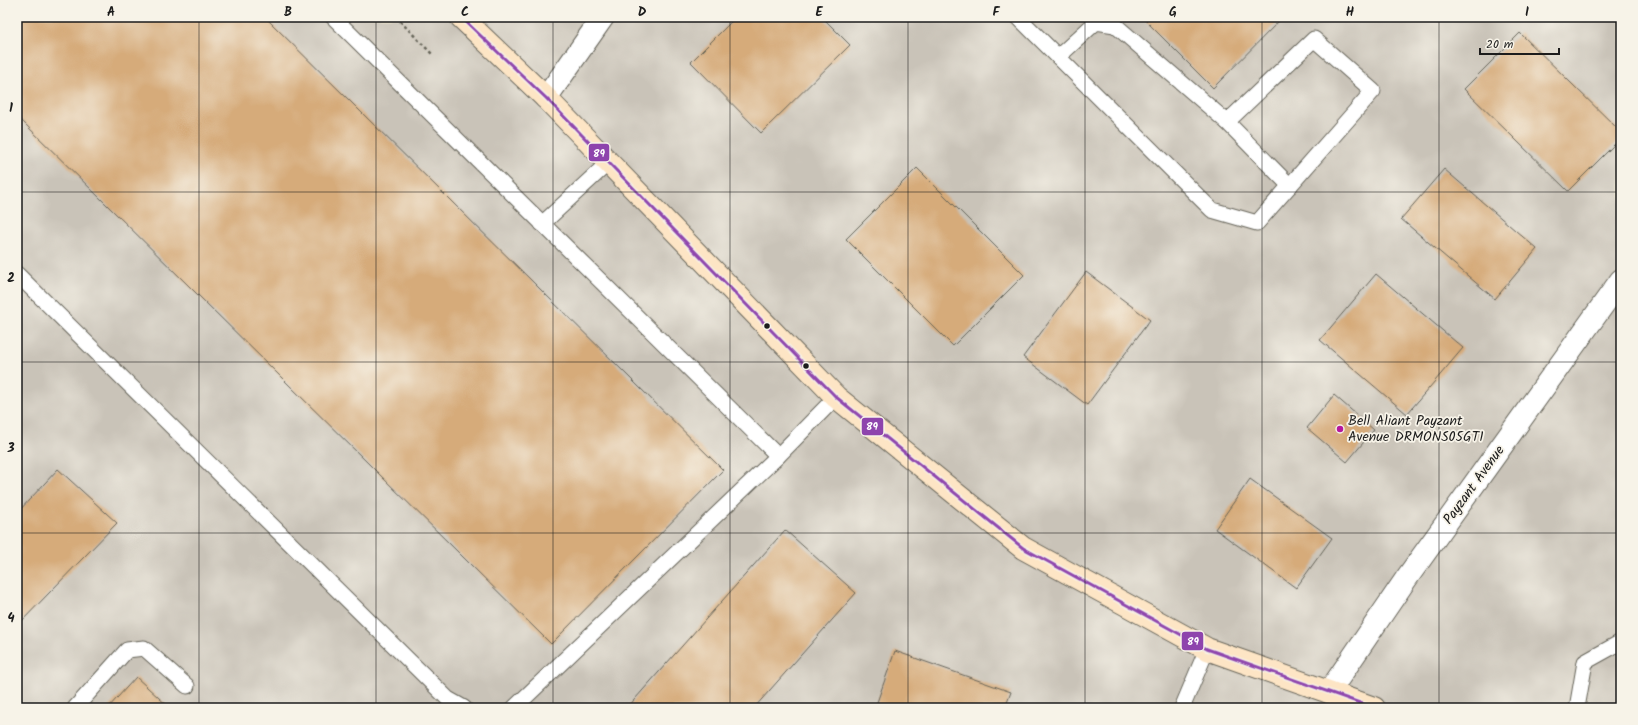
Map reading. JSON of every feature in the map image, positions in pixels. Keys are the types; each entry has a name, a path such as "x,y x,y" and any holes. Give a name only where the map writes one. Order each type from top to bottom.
{"main road":[{"path":"461,17 546,98 836,397 1023,548 1207,649 1374,708"}],"street":[{"path":"546,98 603,17"},
{"name":"Payzant Avenue","path":"1329,692 1411,573 1621,280"}],"lane":[{"path":"334,17 778,456"},
{"path":"1018,17 1212,210 1257,224 1373,91 1314,39 1227,122"},
{"path":"1058,57 1096,22 1115,25 1227,122 1290,186"},
{"path":"542,224 608,162"},
{"path":"17,274 448,699 464,708"},
{"path":"514,708 778,456 836,397"},
{"path":"1577,708 1585,662 1621,642"},
{"path":"75,708 127,650 144,648 187,686"},
{"path":"1182,708 1207,649"}],"path":[{"path":"396,17 432,54"}],"shaded area":[{"path":"17,17 1621,17 1621,708 17,708"}],"building":[{"path":"17,17 265,17 723,470 551,644 17,116"},
{"path":"736,17 822,17 850,45 761,133 691,62"},
{"path":"1142,17 1283,17 1213,88"},
{"path":"1520,33 1621,132 1621,138 1568,191 1464,89"},
{"path":"917,168 1024,275 953,346 846,239"},
{"path":"1444,169 1537,249 1495,299 1401,219"},
{"path":"1086,272 1150,320 1087,405 1023,357"},
{"path":"1376,274 1463,348 1407,414 1320,340"},
{"name":"Bell Aliant Payzant Avenue DRMONS05GT1","path":"1334,395 1374,430 1347,462 1307,428"},
{"path":"58,469 117,523 17,626 17,513"},
{"path":"1250,479 1332,538 1296,588 1215,529"},
{"path":"785,530 856,593 754,708 627,708"},
{"path":"895,651 1011,692 1005,708 875,708"},
{"path":"136,677 170,708 108,708"}],"transit line":[{"name":"89","path":"461,17 546,98 836,397 1023,548 1207,649 1374,708"}],"place":[{"name":"Bell Aliant Payzant Avenue DRMONS05GT1","path":"1340,429"}]}
